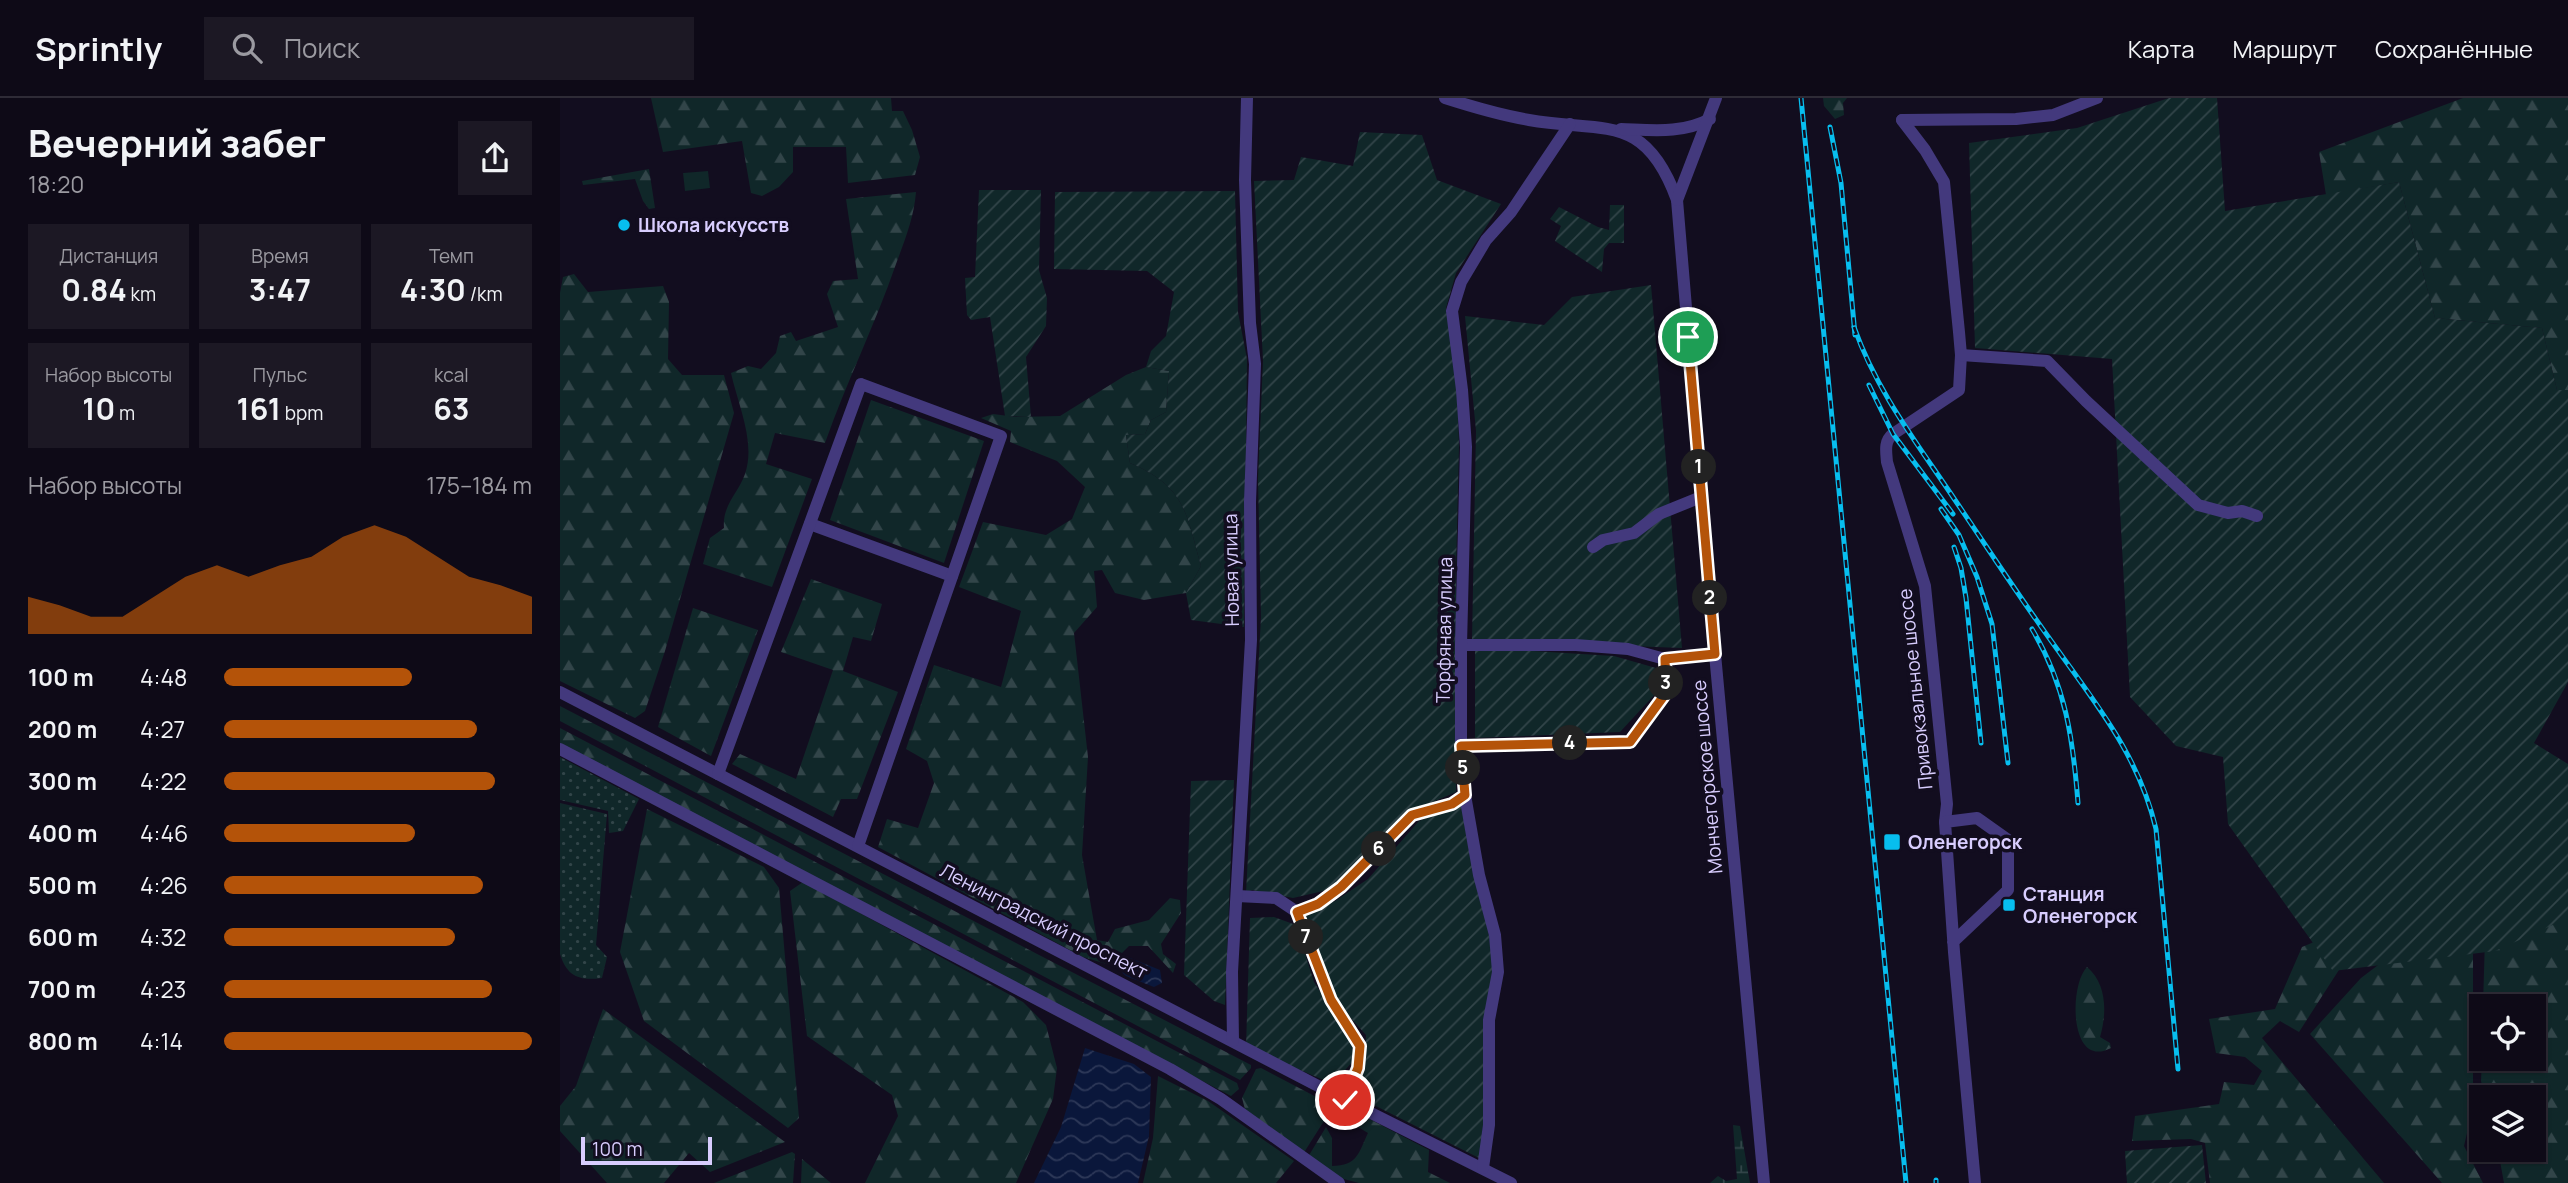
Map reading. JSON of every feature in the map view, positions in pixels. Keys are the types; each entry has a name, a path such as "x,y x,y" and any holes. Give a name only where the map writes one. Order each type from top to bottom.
{"street":[{"name":"Новая улица","path":"1233,1041 1232,972 1251,640 1250,502 1255,364 1250,323 1245,180 1247,98"},
{"path":"1445,98 1531,120 1613,128 1671,131 1698,125 1710,119"},
{"path":"1677,200 1716,98"},
{"path":"2097,98 2053,115 2016,119 1902,120 1944,182 1961,355 2047,361 2198,505 2228,513 2242,511 2257,516"},
{"name":"Торфяная улица","path":"1483,1168 1489,1125 1489,1020 1498,972 1494,935 1479,875 1465,795 1461,746 1466,447 1452,311 1461,282 1486,240 1511,212 1570,124"},
{"path":"1613,128 1654,154 1668,176 1677,200"},
{"name":"Мончегорское шоссе","path":"1677,200 1701,497 1764,1183"},
{"name":"Привокзальное шоссе","path":"1961,355 1959,390 1893,434 1886,445 1887,462 1925,586 1947,804 1945,822 1953,942 1975,1183"},
{"path":"718,774 861,384 1001,436 858,846"},
{"path":"1593,547 1603,540 1634,533 1659,514 1701,497"},
{"path":"810,524 952,576"},
{"path":"1461,645 1576,645 1628,649 1665,659 1715,654"},
{"path":"1461,746 1630,742 1666,693 1665,659"},
{"name":"Ленинградский проспект","path":"560,692 1345,1100 1511,1183"},
{"path":"560,749 1170,1069 1221,1099 1339,1183"},
{"path":"1297,912 1318,904 1341,887 1412,815 1452,804 1465,795"},
{"path":"1945,822 1976,818 2008,840 2008,890 1953,942"},
{"path":"1237,896 1276,898 1297,912 1331,1000 1360,1046 1358,1068 1345,1100"}],"green space":[{"path":"651,98 891,98 892,111 903,111 920,157 915,175 848,183 846,147 793,147 793,172 779,187 762,196 751,193 742,141 663,152"},
{"path":"1823,98 1847,98 1843,103 1844,115 1835,119 1824,106"},
{"path":"2169,98 2217,98 2225,211 2399,182 2435,318 2542,328 2557,390 2568,390 2568,682 2534,743 2568,764 2568,918 2495,951 2333,971 2228,824 2223,757 2176,746 2130,697 2112,359 1975,348 1969,143 2077,128"},
{"path":"2463,98 2568,98 2568,390 2557,390 2542,328 2435,318 2399,182 2326,195 2319,152"},
{"path":"1360,132 1422,135 1437,180 1501,204 1456,273 1446,308 1457,382 1459,446 1456,792 1408,813 1332,889 1293,898 1252,890 1246,893 1261,617 1258,479 1263,361 1254,181 1294,180 1301,157 1353,166"},
{"path":"649,169 655,208 649,209 643,201 635,179 583,185 582,181"},
{"path":"708,171 710,188 685,191 683,173"},
{"path":"979,190 1041,190 1039,270 1047,298 1046,326 1026,357 1031,417 1005,416 990,317 971,320 967,315 965,278 975,277"},
{"path":"1235,191 1238,312 1247,359 1244,627 1191,620 1186,593 1201,566 1187,516 1173,492 1163,482 1130,463 1126,435 1145,434 1151,420 1166,412 1169,371 1146,367 1151,351 1166,336 1174,292 1147,271 1054,269 1055,192"},
{"path":"916,192 903,246 825,443 775,433 766,464 812,479 772,587 703,564 710,538 724,528 725,513 742,481 748,462 745,424 731,373 748,366 761,369 776,353 780,336 791,332 796,341 838,327 827,294 833,281 858,279 846,199"},
{"path":"1610,205 1624,205 1624,243 1609,243 1604,249 1602,272 1555,241 1561,226 1550,219 1559,207 1609,230"},
{"path":"574,274 588,292 663,286 669,302 668,359 682,375 724,375 734,413 665,651 645,711 635,718 560,681 560,293 563,277"},
{"path":"1651,285 1682,648 1472,640 1476,431 1465,316 1544,325 1572,297"},
{"path":"1146,367 1169,371 1166,412 1151,420 1145,434 1126,435 1130,463 1149,472 1173,492 1187,516 1201,566 1186,593 1144,600 1115,593 1102,570 1094,571 1097,607 1074,633 1088,757 1082,855 1097,940 1108,942 1115,929 1149,920 1170,898 1180,900 1181,913 1161,944 1163,954 1176,964 1173,973 1148,946 1129,946 1110,965 1083,957 878,847 887,819 918,828 934,783 927,761 906,749 934,665 1001,687 1021,611 959,587 983,522 1046,535 1072,519 1085,487 1057,461 1010,442 1011,431 981,418 993,414 1016,417 1060,416 1126,375"},
{"path":"871,400 984,441 944,563 830,520"},
{"path":"811,579 882,604 871,641 853,637 843,671 898,692 857,799 841,799 833,817 732,764 740,754 796,779 833,670 781,652"},
{"path":"693,608 758,630 711,756 658,727"},
{"path":"1475,651 1614,656 1656,668 1658,691 1620,732 1475,738"},
{"path":"560,706 1251,1065 1251,1068 1240,1080 560,721"},
{"path":"560,728 1237,1083 1239,1089 1231,1096 560,744"},
{"path":"560,757 639,799 623,831 609,833 608,811 560,800"},
{"path":"1234,780 1225,1005 1214,1001 1184,975 1191,781"},
{"path":"1464,802 1493,957 1481,1159 1352,1094 1364,1066 1366,1035 1348,1015 1319,968 1302,913 1335,901 1368,879 1419,821"},
{"path":"560,803 607,814 596,945 607,957 602,978 587,979 575,976 566,968 560,954"},
{"path":"647,809 764,867 779,888 799,1118 788,1128 644,1021 620,952"},
{"path":"803,882 1023,1002 1046,1025 1057,1068 1053,1099 1016,1183 865,1183 898,1116 892,1095 807,1036 790,891"},
{"path":"2568,901 2568,1183 2504,1183 2500,1162 2546,1162 2546,1085 2482,1085 2481,1071 2546,1071 2546,994 2483,994 2485,938"},
{"path":"1274,917 1296,925 1314,982 1357,1048 1353,1061 1333,1084 1246,1047 1250,918"},
{"path":"2326,937 2346,959 2299,1032 2280,1021 2262,1038 2384,1183 2210,1183 2205,1143 2191,1139 2132,1141 2135,1116 2219,1104 2224,1082 2254,1085 2262,1071 2245,1057 2216,1053 2209,1019 2275,1009 2302,947"},
{"path":"2473,939 2473,994 2469,994 2469,1071 2473,1071 2473,1085 2469,1085 2469,1124 2464,1146 2469,1162 2472,1162 2483,1183 2442,1183 2310,1034 2361,978 2406,944"},
{"path":"2087,967 2102,990 2104,1018 2100,1037 2110,1043 2111,1048 2097,1052 2087,1047 2080,1037 2076,1022 2077,990"},
{"path":"603,1009 785,1142 710,1172 689,1153 664,1183 607,1183 560,1131 560,1106 576,1086"},
{"path":"1261,1068 1324,1101 1324,1121 1303,1154 1246,1113 1242,1098 1256,1069"},
{"path":"1158,1076 1208,1101 1294,1161 1276,1183 1143,1183 1153,1138"},
{"path":"1354,1111 1429,1150 1428,1172 1450,1183 1359,1183 1340,1178 1308,1157 1326,1127 1332,1138 1332,1166 1347,1163 1356,1157 1368,1133 1348,1121"},
{"path":"1733,1125 1740,1126 1750,1183 1710,1183 1718,1176 1726,1181 1737,1179"},
{"path":"2202,1145 2206,1183 2127,1183 2125,1151"},
{"path":"792,1152 795,1154 793,1183 714,1183"},
{"path":"802,1159 831,1183 801,1183"}],"water":[{"path":"1128,957 1160,970 1162,983 1154,987 1126,976 1118,969 1121,962"},
{"path":"1085,1048 1134,1064 1151,1077 1149,1136 1138,1183 1034,1183 1061,1127"}],"railway":[{"path":"1801,98 1906,1183"},
{"path":"1830,127 1841,183 1855,335"},
{"path":"1854,327 1874,373 1899,416 2116,734 2139,779 2156,829 2178,1069"},
{"path":"1869,385 1893,434 1953,514"},
{"path":"1941,509 1959,535 1977,577 1992,624 2008,763"},
{"path":"1954,547 1966,598 1981,743"},
{"path":"2032,629 2053,671 2066,713 2078,803"}],"place":[{"name":"Школа искусств","path":"624,225"},
{"name":"Оленегорск","path":"1892,842"},
{"name":"Станция Оленегорск","path":"2009,905"}],"route":[{"path":"1345,1100 1358,1068 1360,1046 1331,1000 1297,912 1318,904 1341,887 1412,815 1452,804 1465,795 1461,746 1630,742 1666,693 1665,659 1715,654 1688,337"}]}
